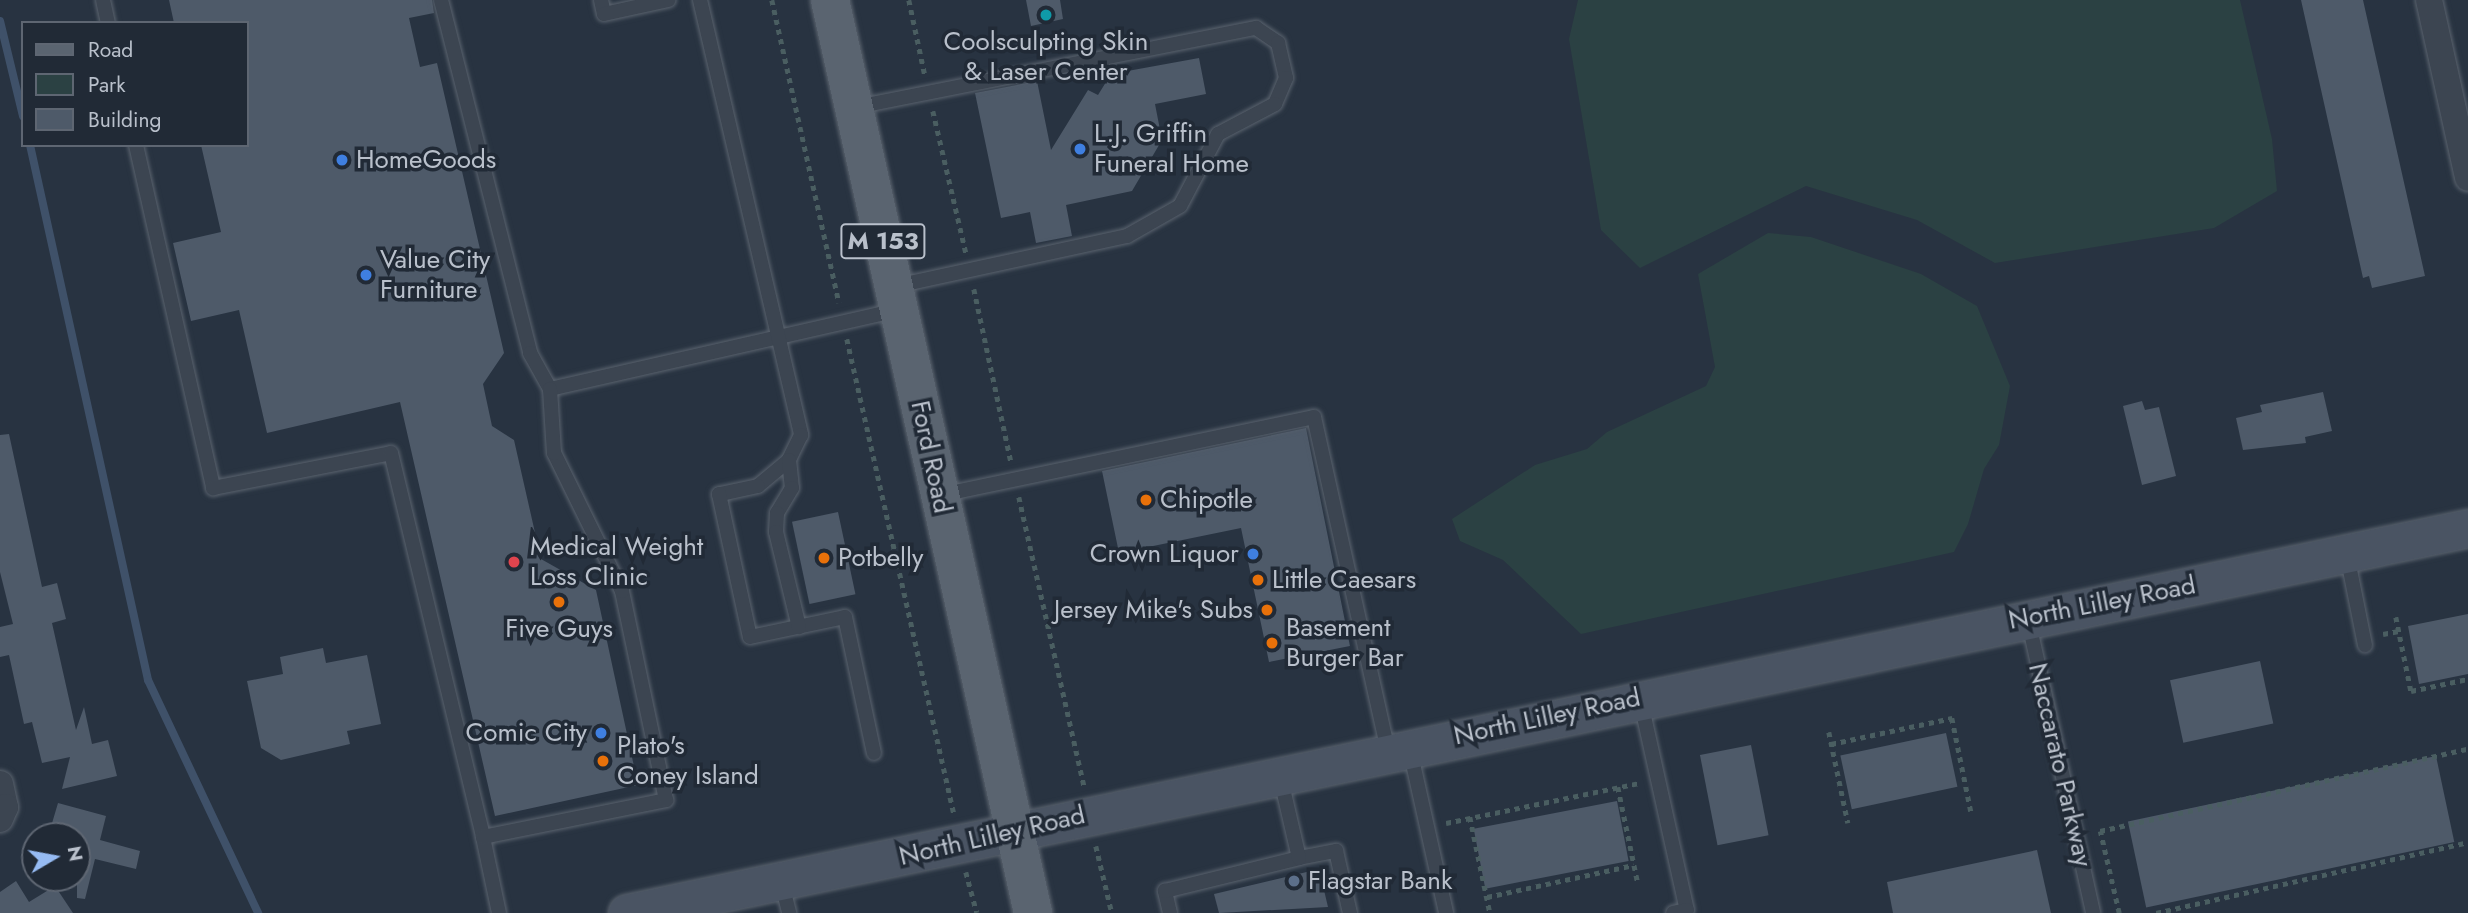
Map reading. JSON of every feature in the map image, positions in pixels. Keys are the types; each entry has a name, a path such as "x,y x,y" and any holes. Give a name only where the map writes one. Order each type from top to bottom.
{"main road":[{"name":"Ford Road","path":"830,0 1033,913"}],"street":[{"path":"2429,0 2468,178"},
{"name":"North Lilley Road","path":"641,912 786,898 1015,831 1640,698 2468,528"},
{"path":"0,784 0,819"}],"lane":[{"path":"103,0 108,21"},
{"path":"441,0 530,353 550,389 554,453 622,591 666,800 483,837"},
{"path":"601,0 604,14 668,0"},
{"path":"700,0 801,435 789,460 758,486 719,494 750,637 845,617 874,753"},
{"path":"550,389 843,322 896,298 1127,236 1180,206 1219,134 1275,104 1286,78 1278,43 1256,28 854,107"},
{"path":"136,147 214,488 391,453 499,913"},
{"path":"940,496 1314,417 1364,645 1399,749 1446,913"},
{"path":"789,460 792,488 777,513 776,532 799,627"},
{"path":"2346,554 2365,645"},
{"name":"Naccarato Parkway","path":"2027,618 2093,913"},
{"path":"1640,698 1687,910 1673,913"},
{"path":"1280,774 1299,858"},
{"path":"1170,913 1165,891 1336,851 1350,913"}],"path":[{"path":"772,0 949,794"},
{"path":"909,0 924,68"},
{"path":"931,104 964,244"},
{"path":"972,280 1010,454"},
{"path":"1021,506 1083,784"},
{"path":"2396,617 2411,691 2468,679"},
{"path":"2377,636 2399,631"},
{"path":"1831,744 1952,718 1971,811"},
{"path":"1829,732 1848,823"},
{"path":"2119,913 2100,831 2468,749"},
{"path":"1442,824 1641,782"},
{"path":"1618,787 1638,884"},
{"path":"1469,817 1490,913"},
{"path":"2156,913 2468,842"},
{"path":"1100,864 1112,913"},
{"path":"1487,897 1634,865"},
{"path":"971,892 976,913"}],"green space":[{"path":"1578,0 2240,0 2272,139 2277,191 2214,228 1995,263 1917,220 1806,186 1640,268 1601,230 1569,39"},
{"path":"1768,233 1811,237 1921,274 1977,306 2010,386 1999,445 1984,469 1968,524 1954,552 1581,634 1503,560 1460,541 1452,519 1535,465 1587,449 1607,432 1706,386 1715,367 1698,274"}],"building":[{"path":"169,0 432,0 434,13 409,18 420,67 437,63 504,353 483,384 492,426 514,440 541,559 596,590 638,785 495,816 400,402 267,433 239,310 191,321 173,243 221,232 201,147 248,147 248,21 174,21"},
{"name":"Coolsculpting Skin & Laser Center","path":"1026,0 1060,0 1063,19 1031,26"},
{"path":"2301,0 2363,0 2425,276 2372,288 2369,276 2363,278"},
{"name":"L.J. Griffin Funeral Home","path":"1199,58 1206,94 1155,104 1162,140 1132,191 1066,205 1072,236 1036,243 1030,212 1001,218 975,93 1037,81 1051,150 1088,90 1098,95 1111,74"},
{"path":"2323,392 2332,431 2305,437 2306,443 2243,450 2236,418 2262,412 2260,405"},
{"path":"2142,401 2145,410 2159,407 2176,476 2142,485 2123,406"},
{"path":"1306,428 1350,646 1269,662 1241,528 1119,553 1102,471"},
{"path":"9,434 42,587 57,583 66,619 52,623 76,730 84,707 92,744 108,740 117,776 62,789 70,757 42,763 32,722 24,724 9,655 0,657 0,627 13,624 0,572 0,435"},
{"name":"Potbelly","path":"838,512 855,594 809,604 792,522"},
{"path":"2468,614 2468,674 2419,684 2408,626"},
{"path":"323,648 326,663 367,655 381,724 347,731 350,744 281,760 261,748 247,681 283,674 280,657"},
{"path":"2260,661 2273,724 2183,743 2170,680"},
{"path":"1946,733 1957,787 1852,809 1840,755"},
{"path":"1751,745 1769,835 1718,845 1700,755"},
{"path":"2436,756 2454,842 2146,908 2128,821"},
{"path":"1617,801 1629,861 1485,889 1474,829"},
{"path":"58,803 106,816 100,840 140,851 136,869 95,859 91,875 91,822 52,822"},
{"path":"2037,850 2051,913 1893,913 1887,882"},
{"name":"Flagstar Bank","path":"1319,869 1328,907 1219,913 1214,894"},
{"path":"16,881 29,902 45,892 59,892 73,913 0,913 0,892"},
{"path":"77,892 87,892 85,899 77,898"}],"waterway":[{"path":"0,21 21,108"},
{"path":"30,147 148,680 258,913"}],"place":[{"name":"Coolsculpting Skin & Laser Center","path":"1046,15"},
{"name":"L.J. Griffin Funeral Home","path":"1080,149"},
{"name":"HomeGoods","path":"342,160"},
{"name":"Value City Furniture","path":"366,275"},
{"name":"Chipotle","path":"1146,500"},
{"name":"Crown Liquor","path":"1253,554"},
{"name":"Potbelly","path":"824,558"},
{"name":"Medical Weight Loss Clinic","path":"514,562"},
{"name":"Little Caesars","path":"1258,580"},
{"name":"Five Guys","path":"559,602"},
{"name":"Jersey Mike's Subs","path":"1267,610"},
{"name":"Basement Burger Bar","path":"1272,643"},
{"name":"Comic City","path":"601,733"},
{"name":"Plato's Coney Island","path":"603,761"},
{"name":"Flagstar Bank","path":"1294,881"}]}
